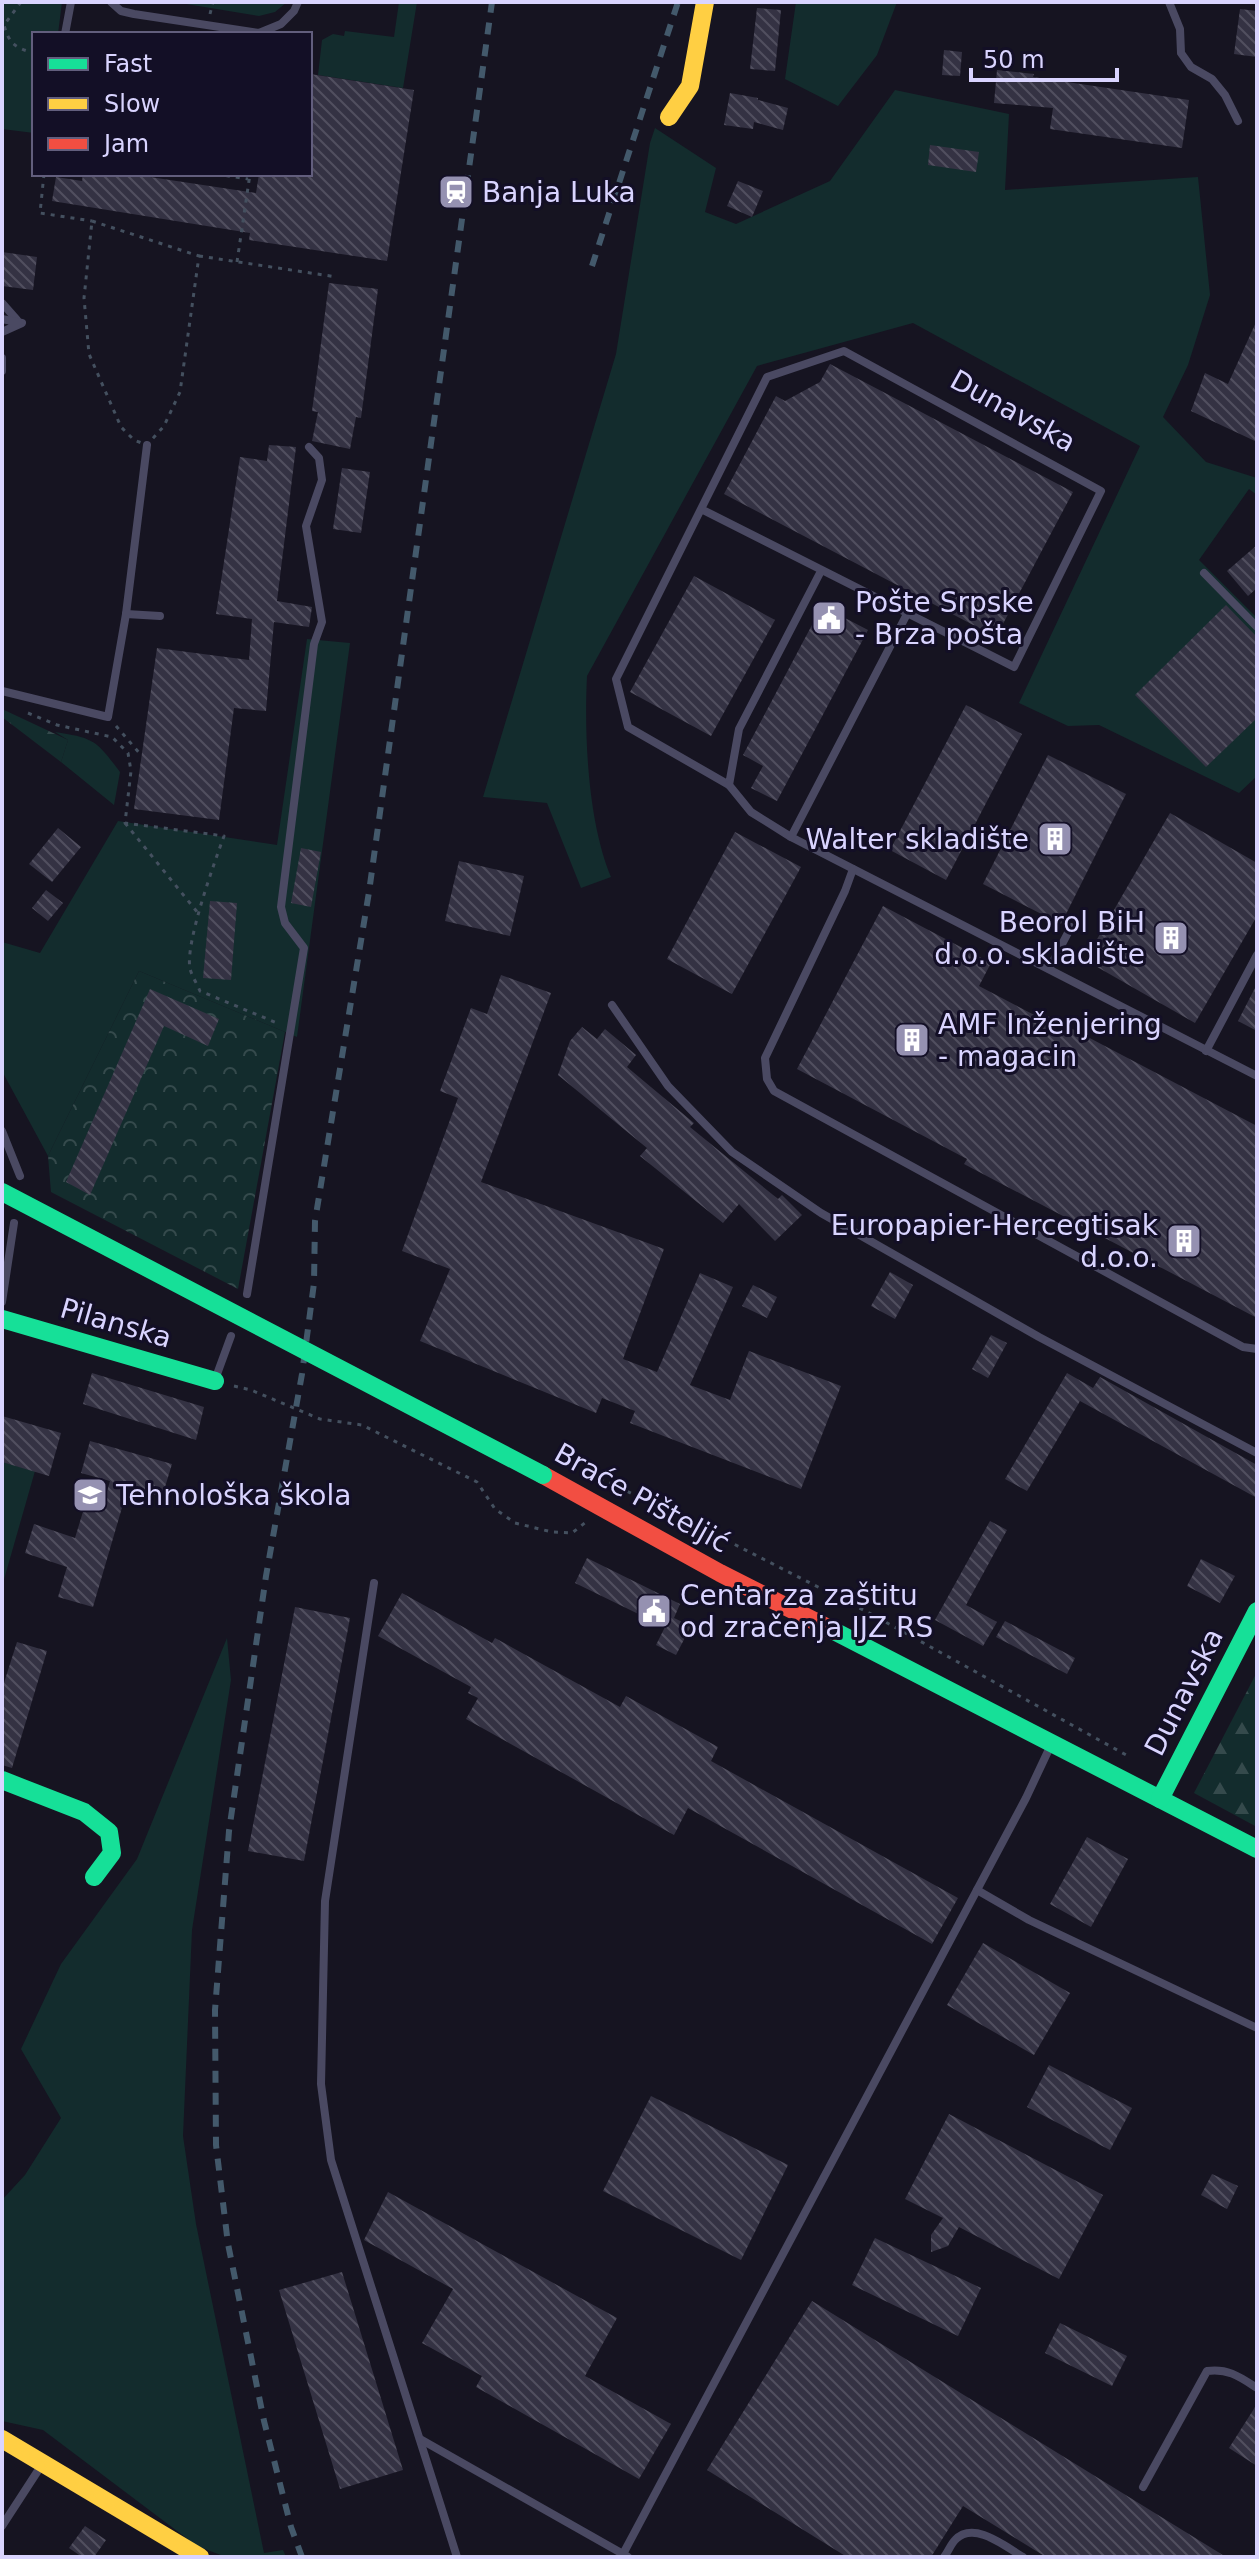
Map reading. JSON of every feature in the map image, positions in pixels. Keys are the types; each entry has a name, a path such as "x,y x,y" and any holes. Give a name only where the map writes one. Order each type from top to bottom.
{"street":[{"path":"669,117 690,86 705,2"},
{"name":"Braće Pišteljić","path":"2,1192 543,1475 720,1573 1257,1849"},
{"name":"Pilanska","path":"2,1319 215,1381"},
{"name":"Dunavska","path":"1160,1799 1257,1611"},
{"path":"2,1780 84,1812 109,1832 112,1853 94,1877"},
{"path":"2,2439 200,2557"}],"lane":[{"path":"65,32 71,2"},
{"path":"111,2 121,11 134,14 252,32"},
{"path":"261,32 281,24 298,2"},
{"path":"1169,2 1180,29 1181,53 1191,67 1212,79 1225,95 1238,121"},
{"path":"2,303 21,324 2,332"},
{"path":"2,319 18,321"},
{"name":"Dunavska","path":"701,509 1014,667 1101,491 844,351 767,377 701,509 616,679 628,727 729,785 751,812 791,837 1257,1076"},
{"path":"2,358 2,371"},
{"path":"2,691 108,717 126,614 147,445"},
{"path":"247,1294 304,948 285,923 281,907 314,644 322,622 306,526 322,480 319,458 309,447"},
{"path":"729,785 739,729 821,571"},
{"path":"1204,573 1257,627"},
{"path":"126,614 160,616"},
{"path":"791,837 907,614"},
{"path":"853,869 765,1058 767,1079 774,1091 1243,1347 1257,1349"},
{"path":"1049,969 1071,927"},
{"path":"1206,1051 1257,955"},
{"path":"612,1005 668,1086 732,1152 821,1213 1039,1337 1257,1453"},
{"path":"2,1131 20,1176"},
{"path":"2,1302 14,1223"},
{"path":"215,1381 231,1336"},
{"path":"374,1583 325,1901 321,2084 331,2160 457,2557"},
{"path":"420,2439 624,2556 1052,1743"},
{"path":"977,1890 1029,1920 1257,2028"},
{"path":"1143,2487 1207,2371 1221,2369 1257,2388"},
{"path":"2,2526 43,2463"},
{"path":"944,2557 956,2539 964,2534 978,2533 1023,2557"}],"path":[{"path":"21,2 4,25 4,35 15,47 32,52"},
{"path":"44,176 40,213 92,221 199,256 337,277"},
{"path":"237,262 249,176"},
{"path":"92,221 84,298 89,354 121,427 134,440 147,445 164,426 180,392 199,256"},
{"path":"27,713 57,725 112,737 128,753 131,771 125,823 199,915"},
{"path":"108,717 142,756"},
{"path":"125,823 224,836 199,915 190,967 200,991 291,1028"},
{"path":"215,1381 251,1390 320,1419 362,1425 477,1482 495,1509 515,1523 552,1532 572,1533 586,1522"},
{"path":"576,1467 871,1614 1130,1757"}],"green space":[{"path":"2,2 62,2 58,32 32,32 32,133 2,129"},
{"path":"174,2 287,2 275,12 259,16"},
{"path":"399,2 417,2 403,88 318,75 322,40 333,34 344,36 345,31 394,37"},
{"path":"796,2 897,2 877,55 838,106 785,79"},
{"path":"895,90 1009,114 1005,190 1198,177 1210,295 1188,365 1163,417 1206,462 1257,478 1257,495 1249,489 1199,560 1257,618 1257,776 1239,793 1099,725 1068,726 1019,703 1140,446 913,323 757,366 587,676 589,778 597,831 611,877 581,888 547,803 483,797 616,354 655,128 716,168 705,212 736,224 830,181"},
{"path":"307,639 350,643 297,1037 139,971 48,1156 2,1071 2,942 40,953 118,821 277,845"},
{"path":"2,709 68,740 61,762 2,717"},
{"path":"55,732 93,742 112,761 120,772 114,805 61,762 68,740"},
{"path":"139,971 285,1032 238,1289 51,1192 48,1156"},
{"path":"2,1462 35,1471 3,1583 2,1582"},
{"path":"227,1638 231,1680 192,1930 183,2136 196,2224 264,2553 283,2550 286,2557 226,2557 197,2546 43,2430 2,2421 2,2200 25,2175 61,2118 21,2049 61,1964 137,1859"},
{"path":"1257,1672 1257,1827 1194,1793"}],"building":[{"path":"757,8 781,10 775,71 750,69"},
{"path":"1240,9 1257,11 1257,57 1234,54"},
{"path":"944,50 962,52 960,76 942,75"},
{"path":"997,70 1189,100 1182,148 1050,129 1053,108 994,103"},
{"path":"312,74 414,90 387,261 249,240 250,233 52,201 56,177 82,181 83,176 150,176 256,193 259,176 312,176"},
{"path":"730,93 788,108 783,130 754,122 753,129 724,125"},
{"path":"930,145 979,152 976,172 928,165"},
{"path":"738,181 763,191 752,217 727,206"},
{"path":"2,252 37,257 33,290 2,286"},
{"path":"329,283 378,289 361,418 356,417 350,449 312,441 318,412 312,411"},
{"path":"1257,320 1257,442 1191,411 1205,373 1228,384"},
{"path":"830,364 1073,492 996,637 724,494 776,396 785,401 820,382"},
{"path":"269,445 296,447 277,601 312,607 309,627 274,622 266,711 234,708 219,820 134,809 157,648 249,660 252,619 216,614 240,457 267,461"},
{"path":"342,468 370,472 361,533 333,529"},
{"path":"1257,545 1257,588 1248,596 1227,571"},
{"path":"694,576 775,620 711,736 630,692"},
{"path":"1226,605 1257,637 1257,718 1206,767 1135,695"},
{"path":"822,606 868,630 777,801 751,788 763,766 743,755"},
{"path":"966,705 1022,734 946,880 890,850"},
{"name":"Walter skladište","path":"1048,755 1126,794 1061,924 983,884"},
{"name":"Beorol BiH d.o.o. skladište","path":"1170,813 1257,863 1257,916 1195,1023 1085,960"},
{"path":"58,828 81,847 52,882 29,864"},
{"path":"735,832 801,867 732,994 667,959"},
{"path":"301,848 321,852 311,907 291,903"},
{"path":"459,861 524,876 510,936 445,921"},
{"path":"46,890 63,903 48,921 32,908"},
{"path":"210,901 237,903 231,980 203,978"},
{"path":"883,906 991,963 979,986 1042,1019 1044,1014 1257,1126 1257,1318 964,1164 967,1159 797,1069"},
{"path":"501,975 551,993 481,1182 664,1249 623,1359 657,1372 700,1273 733,1287 690,1385 730,1400 749,1351 841,1386 801,1489 630,1423 635,1411 602,1398 596,1413 420,1341 450,1269 402,1251 458,1098 440,1091 471,1008 487,1014"},
{"path":"1257,984 1257,1031 1238,1021"},
{"path":"150,989 219,1019 208,1046 164,1026 90,1195 66,1182"},
{"path":"582,1027 597,1039 605,1029 636,1055 627,1067 694,1123 690,1127 778,1199 782,1195 802,1215 775,1241 739,1204 723,1223 640,1156 647,1148 558,1075 570,1041"},
{"path":"890,1272 913,1285 895,1319 871,1306"},
{"path":"753,1285 777,1297 767,1318 742,1306"},
{"path":"991,1335 1007,1343 988,1378 972,1369"},
{"path":"92,1373 204,1407 196,1440 83,1404"},
{"path":"1067,1373 1093,1388 1100,1377 1257,1465 1257,1498 1080,1401 1027,1491 1005,1479"},
{"path":"2,1416 61,1433 49,1476 2,1462"},
{"path":"90,1441 172,1464 162,1497 128,1487 93,1607 58,1597 67,1567 25,1553 34,1524 75,1538 85,1505 102,1509 110,1481 81,1473"},
{"path":"990,1521 1007,1530 966,1605 997,1622 983,1646 935,1620"},
{"name":"Centar za zaštitu od zračenja IJZ RS","path":"587,1558 680,1604 674,1618 691,1626 676,1655 656,1645 665,1627 575,1583"},
{"path":"1201,1559 1235,1576 1220,1603 1187,1586"},
{"path":"402,1593 492,1643 495,1638 620,1707 626,1696 718,1747 711,1761 958,1898 932,1944 688,1808 674,1835 466,1719 478,1698 468,1693 471,1687 378,1636"},
{"path":"295,1607 350,1618 304,1861 248,1851"},
{"path":"1005,1621 1075,1658 1067,1674 996,1637"},
{"path":"17,1642 47,1651 12,1768 2,1765 2,1689"},
{"path":"1087,1837 1128,1859 1091,1927 1050,1904"},
{"path":"983,1943 1070,1993 1034,2055 947,2005"},
{"path":"1049,2065 1132,2108 1110,2150 1027,2107"},
{"path":"651,2096 788,2165 741,2260 603,2191"},
{"path":"949,2114 1103,2195 1059,2279 959,2227 948,2246 931,2252 931,2235 943,2218 905,2199"},
{"path":"1212,2174 1238,2186 1227,2209 1201,2195"},
{"path":"388,2192 617,2318 585,2376 671,2424 639,2479 476,2387 482,2376 422,2343 453,2289 364,2240"},
{"path":"875,2238 981,2288 958,2336 852,2285"},
{"path":"342,2272 403,2470 340,2489 279,2290"},
{"path":"812,2301 1226,2557 1046,2557 963,2506 931,2557 847,2557 707,2470"},
{"path":"1060,2323 1127,2356 1112,2386 1045,2353"},
{"path":"1257,2404 1257,2466 1229,2448"},
{"path":"85,2526 106,2540 94,2557 82,2557 69,2548"}],"railway":[{"path":"302,2557 291,2527 264,2421 228,2244 216,2145 215,2010 229,1831 266,1576 302,1374 314,1283 315,1221 369,892 492,2"},
{"path":"592,266 678,2"}],"traffic: fast":[{"path":"2,1192 543,1475"},
{"path":"2,1319 215,1381"},
{"path":"1160,1799 1257,1611"},
{"path":"834,1631 1257,1849"},
{"path":"2,1780 84,1812 109,1832 112,1853 94,1877"}],"traffic: slow":[{"path":"669,117 690,86 705,2"},
{"path":"2,2439 200,2557"}],"traffic: jam":[{"path":"543,1475 720,1573 834,1631"}],"place":[{"name":"Banja Luka","path":"456,192"},
{"name":"Pošte Srpske - Brza pošta","path":"829,618"},
{"name":"Walter skladište","path":"1055,839"},
{"name":"Beorol BiH d.o.o. skladište","path":"1171,938"},
{"name":"AMF Inženjering - magacin","path":"912,1040"},
{"name":"Europapier-Hercegtisak d.o.o.","path":"1184,1241"},
{"name":"Tehnološka škola","path":"90,1495"},
{"name":"Centar za zaštitu od zračenja IJZ RS","path":"654,1611"}]}
